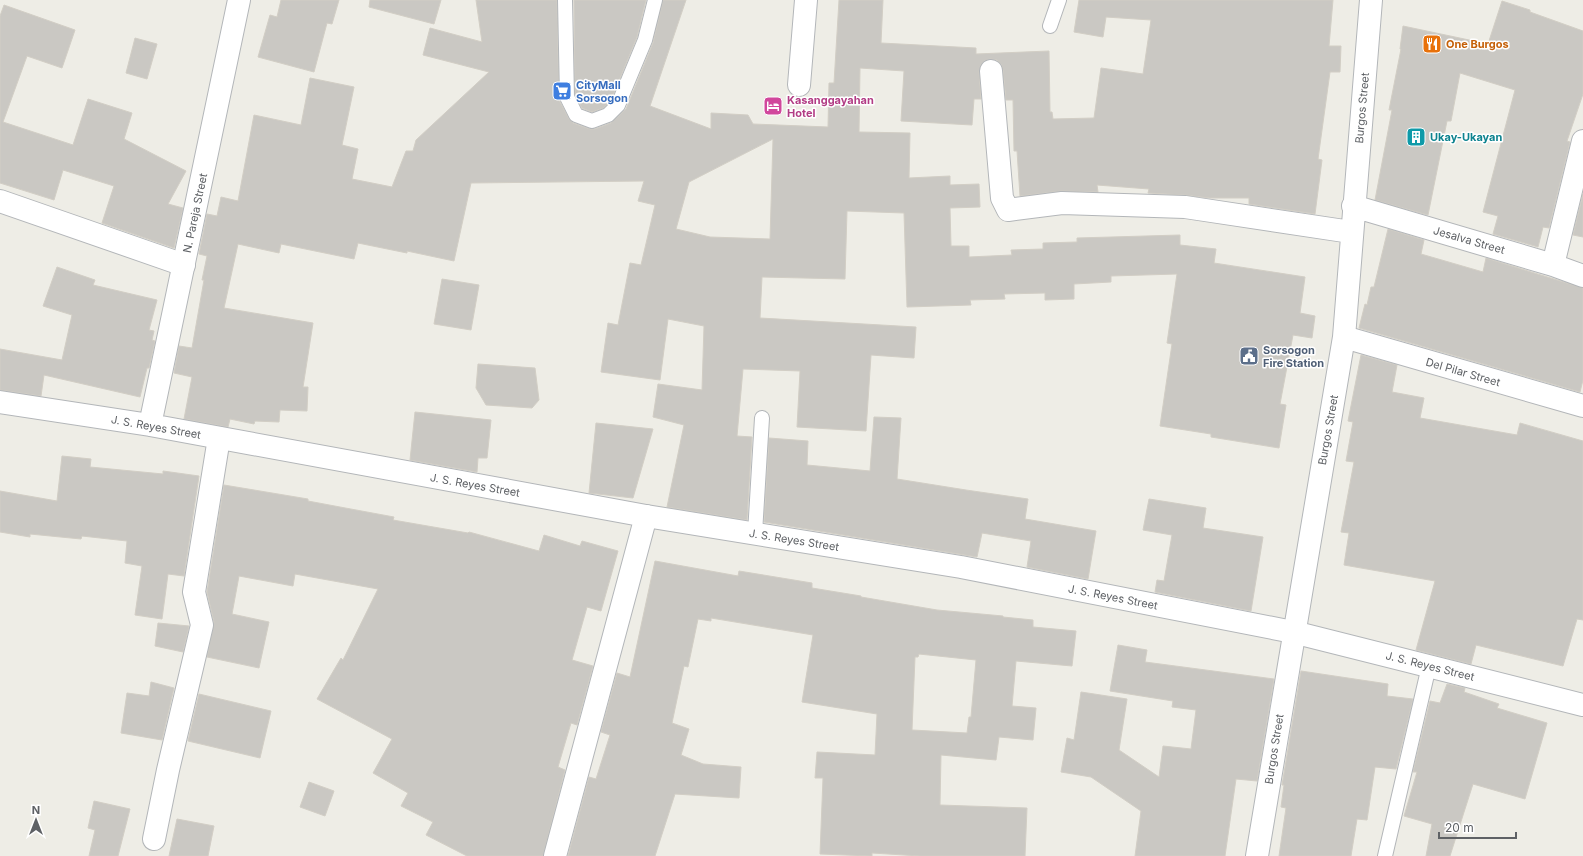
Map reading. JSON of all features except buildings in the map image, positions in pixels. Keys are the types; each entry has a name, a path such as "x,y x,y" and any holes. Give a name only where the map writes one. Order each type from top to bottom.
{"street":[{"name":"N. Pareja Street","path":"150,425 239,0"},
{"path":"799,85 806,0"},
{"name":"Burgos Street","path":"1257,856 1293,632 1344,337 1351,232 1371,0"},
{"path":"991,71 1002,198 1008,210 1062,203 1185,206 1351,232"},
{"path":"1553,265 1583,141"},
{"path":"0,201 184,265"},
{"name":"Jesalva Street","path":"1354,206 1553,265 1583,276"},
{"name":"Del Pilar Street","path":"1344,337 1583,406"},
{"name":"J. S. Reyes Street","path":"0,402 150,425 646,516 962,567 1293,632 1583,705"},
{"path":"154,839 168,770 202,625 194,592 219,438"},
{"path":"555,856 646,516"}],"lane":[{"path":"565,0 566,97 576,115 592,121 608,116 618,105 645,40 655,0"},
{"path":"1050,26 1059,0"},
{"path":"755,533 762,418"},
{"path":"1385,856 1429,666"}],"place":[{"name":"One Burgos","path":"1432,44"},
{"name":"CityMall Sorsogon","path":"562,91"},
{"name":"Kasanggayahan Hotel","path":"773,106"},
{"name":"Ukay-Ukayan","path":"1416,137"},
{"name":"Sorsogon Fire Station","path":"1249,356"}]}
